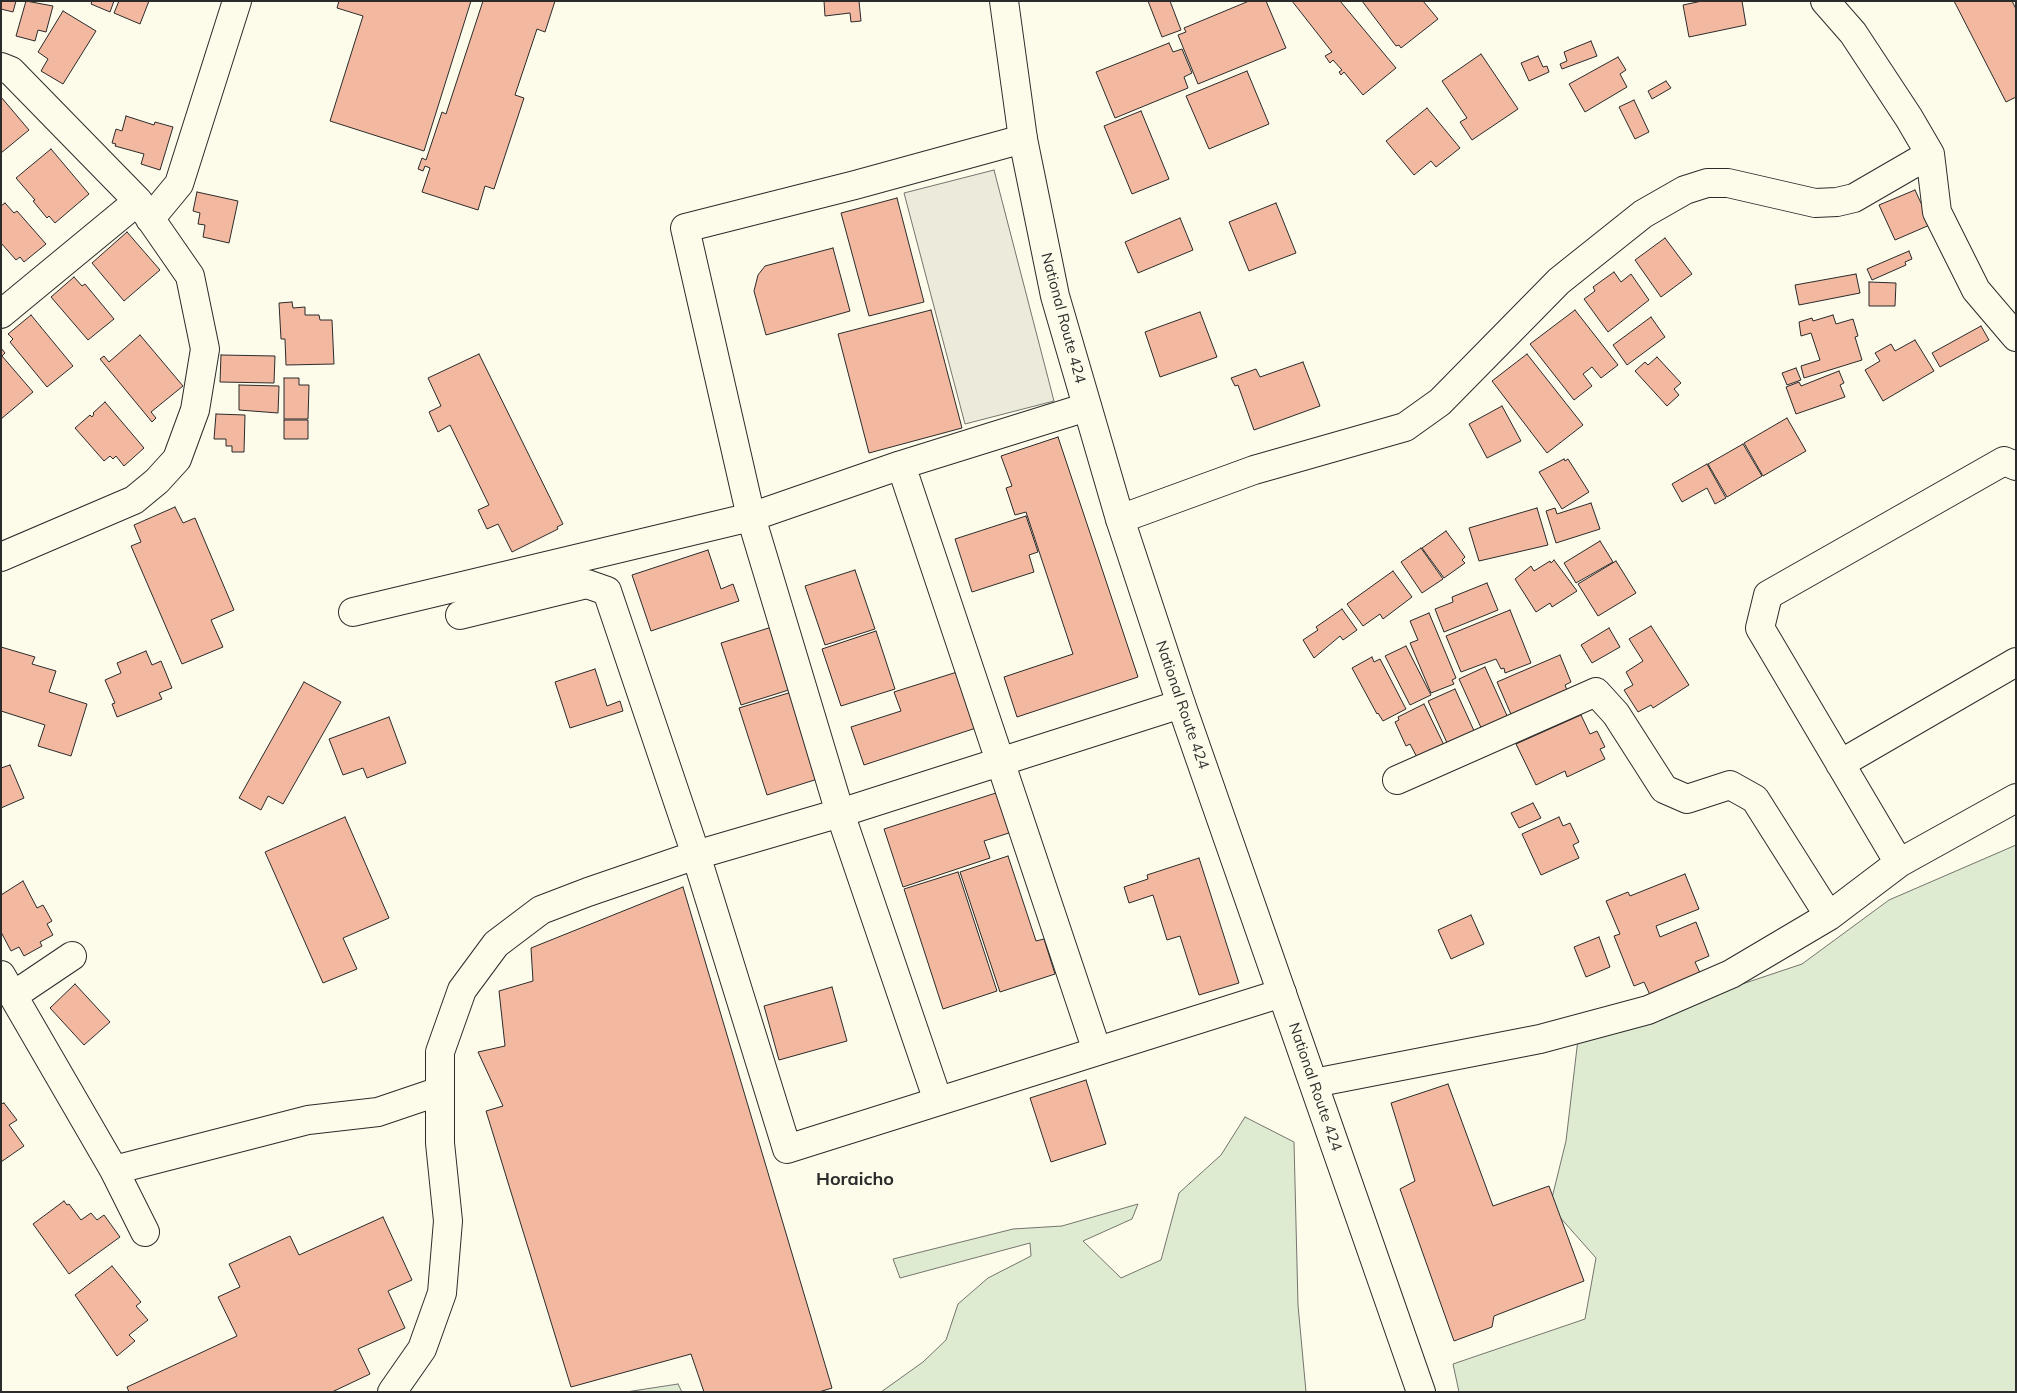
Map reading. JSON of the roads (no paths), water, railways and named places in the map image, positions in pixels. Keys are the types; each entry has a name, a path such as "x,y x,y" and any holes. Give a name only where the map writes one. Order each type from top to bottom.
{"main road":[{"path":"1,314 180,184 237,1"},
{"name":"National Route 424","path":"1004,1 1023,139 1055,296 1120,518 1180,704 1421,1392"},
{"path":"1825,1 1853,33 1909,118 1930,154 1937,212 1976,290 2016,337"},
{"path":"1,67 11,71 144,210 190,276 205,349 195,410 177,459 157,481 134,500 1,557"},
{"path":"938,1101 840,813 750,517 685,228 855,185 1023,139"},
{"path":"1120,518 1254,470 1405,427 1440,402 1559,281 1643,214 1685,190 1707,183 1728,183 1815,203 1837,202 1854,198 1930,154"},
{"path":"353,612 750,517 901,465 1087,407"},
{"path":"1899,863 1760,628 1768,595 2004,461 2016,466"},
{"path":"901,465 1097,1051"},
{"path":"460,615 587,584 607,591 696,855 787,1149 1282,993"},
{"path":"1840,764 2016,662"},
{"path":"1397,780 1596,692 1616,714 1664,789 1687,799 1730,785 1755,799 1829,916"},
{"path":"392,1392 422,1349 442,1293 448,1221 440,1143 440,1052 462,990 496,944 541,910 696,855 840,813 1180,704"},
{"path":"1314,1083 1540,1039 1648,1010 1731,974 1829,916 1899,863 2016,798"},
{"path":"72,956 8,985 114,1170 145,1232"},
{"path":"114,1170 308,1120 378,1112 440,1091"}],"district":[{"name":"Horaicho","path":"855,1180"}]}
